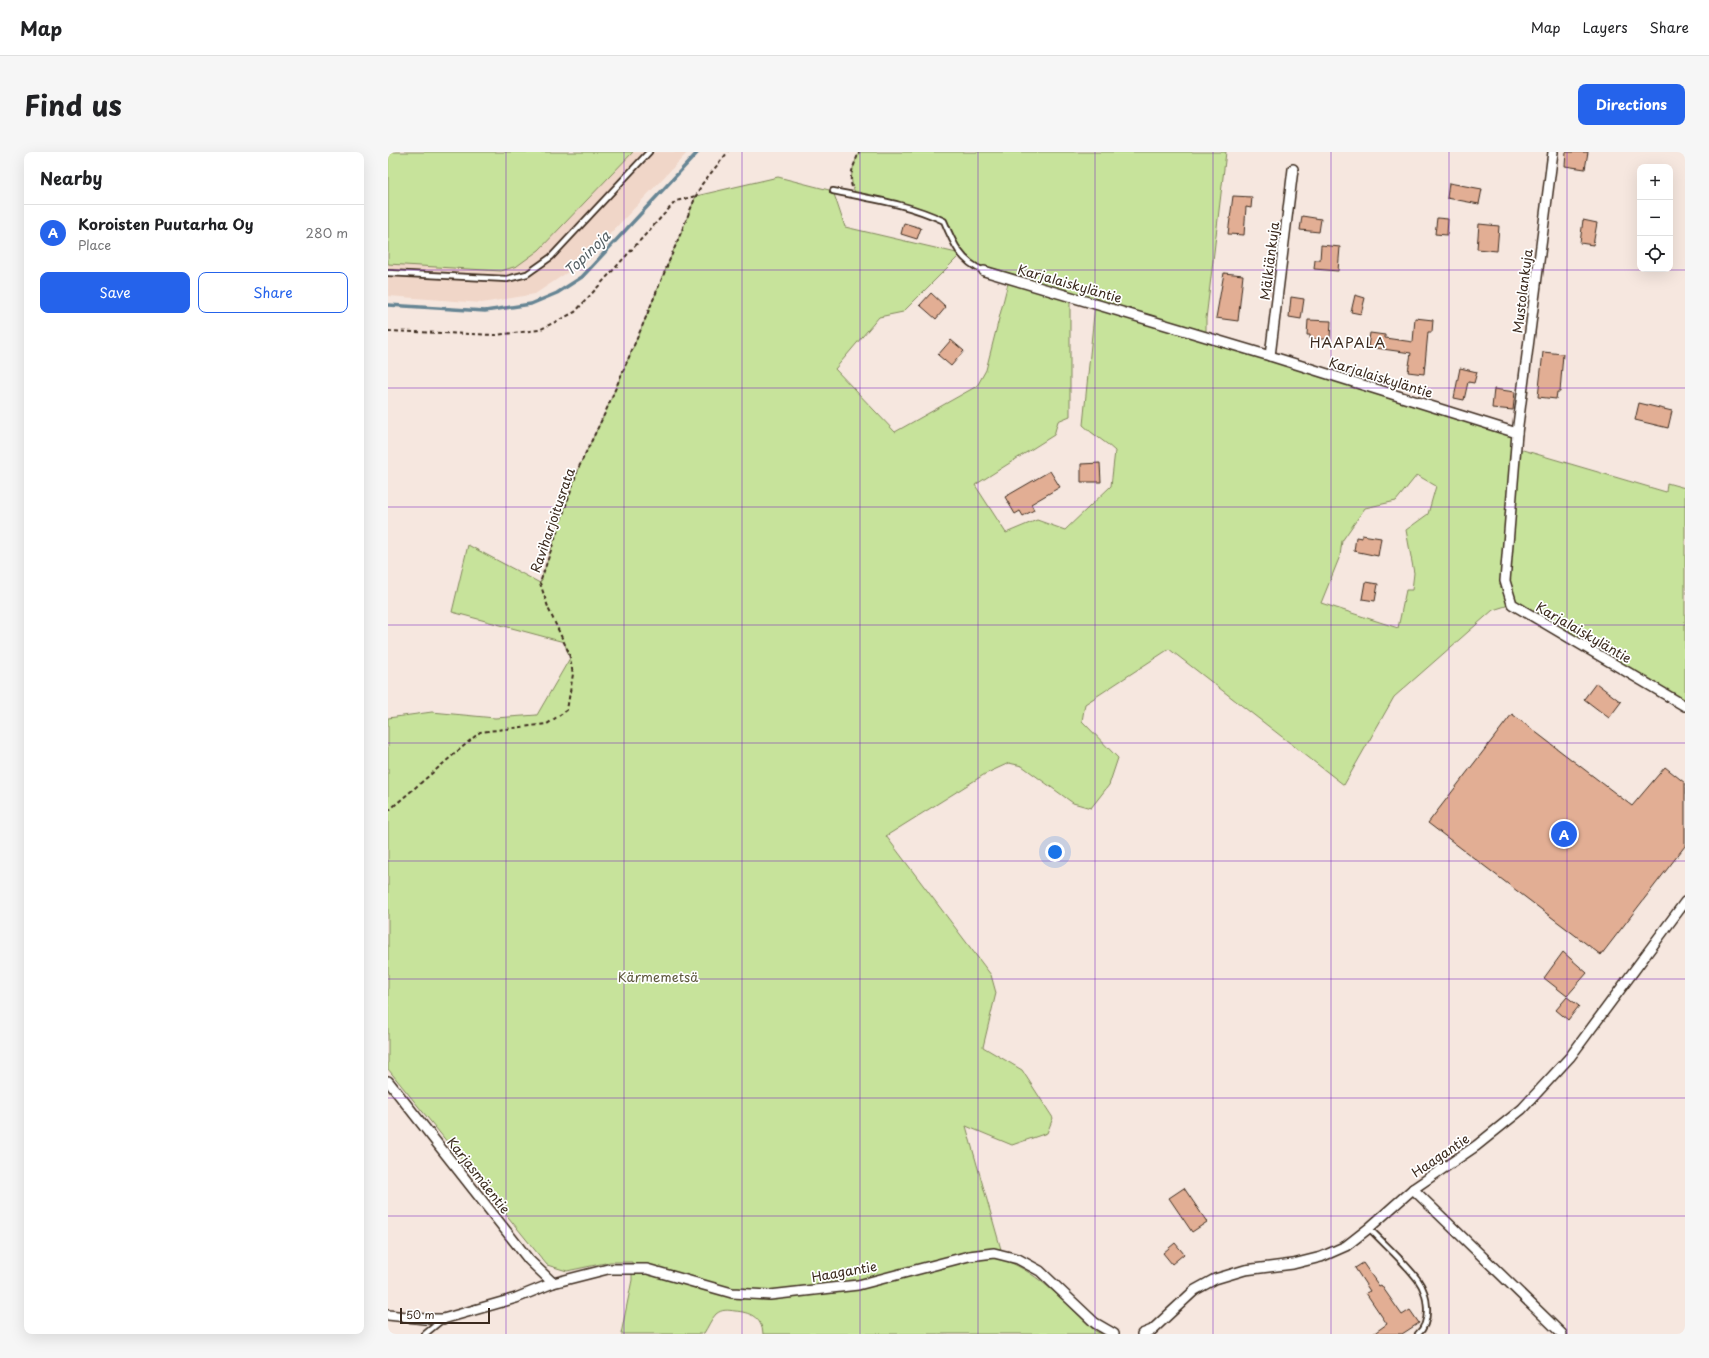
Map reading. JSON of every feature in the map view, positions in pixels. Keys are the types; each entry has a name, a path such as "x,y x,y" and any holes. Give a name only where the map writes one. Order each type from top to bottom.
{"street":[{"name":"Mustolankuja","path":"1517,433 1553,152"},
{"name":"Mälkiänkuja","path":"1270,356 1292,169"},
{"name":"Karjalaiskyläntie","path":"984,271 1270,356 1517,433 1505,581 1512,604 1685,706"},
{"name":"Haagantie","path":"1142,1334 1152,1330 1195,1290 1215,1279 1245,1270 1293,1264 1321,1257 1346,1246 1413,1189 1476,1146 1522,1109 1570,1056 1685,902"},
{"name":"Karjasmäentie","path":"388,1081 530,1260 553,1282"},
{"path":"1413,1189 1562,1334"},
{"name":"Haagantie","path":"388,1315 425,1319 443,1319 516,1298 553,1282 608,1269 646,1269 732,1293 770,1295 858,1285 969,1256 994,1253 1018,1258 1040,1271 1095,1323 1114,1334"}],"lane":[{"path":"388,273 507,279 527,274 552,257 649,152"},
{"name":"Karjalaiskyläntie","path":"834,191 900,204 924,211 944,221 954,245 971,266 984,271"},
{"path":"1369,1228 1418,1281 1426,1301 1427,1317 1421,1331 1418,1334"},
{"path":"425,1334 443,1319"}],"path":[{"name":"Raviharjoitusrata","path":"388,810 480,732 546,724 567,710 573,674 569,653 549,610 540,583 578,469 635,343 696,196 702,184 728,152"},
{"path":"856,195 851,183 852,170 858,152"},
{"path":"388,331 496,335 539,330 575,312 676,201 696,196"}],"shaded area":[{"path":"388,152 688,152 583,262 535,294 482,303 388,296"}],"green space":[{"path":"388,152 633,152 539,250 517,266 501,271 388,264"},
{"name":"Kärmemetsä","path":"859,152 1226,152 1206,319 1206,337 1517,433 1516,448 1666,492 1667,483 1685,488 1685,707 1512,604 1493,610 1394,697 1344,785 1169,649 1085,704 1082,721 1118,758 1109,785 1091,808 1073,803 1022,766 1009,763 985,774 886,836 991,975 996,993 983,1047 1022,1070 1053,1118 1047,1133 1012,1145 966,1126 1004,1260 1041,1281 1095,1331 1102,1334 763,1334 760,1323 754,1316 727,1310 716,1314 704,1333 701,1334 621,1334 632,1280 632,1262 610,1262 567,1271 547,1265 388,1069 388,718 432,712 495,718 537,715 570,658 564,642 452,612 468,545 540,583 578,469 605,413 696,196 778,177 833,191 845,227 961,254 944,221 924,211 856,195 852,183 852,174","holes":["961,254 984,271 1009,279 986,370 977,386 895,432 835,369 879,317 903,312","1070,297 1095,304 1083,425 1115,451 1111,486 1065,530 1037,520 1006,533 975,485 1054,435 1058,421 1070,416","1417,475 1436,486 1428,514 1406,530 1414,573 1412,590 1406,590 1398,628 1321,603 1340,556 1342,541 1365,508 1396,501"]}],"building":[{"path":"1566,152 1588,152 1585,169 1565,166"},
{"path":"1449,183 1482,189 1479,204 1447,198"},
{"path":"1233,196 1252,197 1251,208 1246,207 1244,235 1228,234"},
{"path":"1302,216 1321,219 1319,232 1300,230"},
{"path":"1437,218 1448,219 1447,235 1435,234"},
{"path":"1583,220 1597,223 1593,245 1580,243"},
{"path":"904,223 921,228 917,239 901,234"},
{"path":"1479,224 1499,226 1497,251 1477,249"},
{"path":"1321,245 1340,247 1338,271 1314,269 1315,260 1320,260"},
{"path":"1224,273 1243,275 1238,321 1216,318"},
{"path":"931,293 946,307 936,319 920,305"},
{"path":"1355,295 1365,298 1361,314 1351,312"},
{"path":"1291,297 1304,299 1301,319 1289,317"},
{"path":"1415,318 1433,320 1432,332 1428,332 1424,374 1408,372 1411,353 1368,347 1370,333 1385,335 1385,338 1413,342"},
{"path":"1308,320 1331,321 1330,339 1310,339 1310,335 1307,335"},
{"path":"951,340 964,351 951,366 938,355"},
{"path":"1543,352 1563,354 1560,392 1557,392 1556,399 1538,397"},
{"path":"1460,368 1477,372 1474,383 1468,382 1464,400 1454,398"},
{"path":"1494,389 1515,392 1513,410 1492,408"},
{"path":"1639,403 1672,411 1668,428 1635,420"},
{"path":"1100,463 1101,482 1081,482 1081,464"},
{"path":"1050,471 1060,487 1031,504 1034,510 1023,516 1020,511 1015,514 1005,497"},
{"path":"1362,535 1381,538 1378,556 1354,551 1356,537 1362,538"},
{"path":"1365,582 1378,584 1375,601 1362,599"},
{"path":"1596,683 1621,702 1609,718 1584,699"},
{"path":"1512,714 1632,806 1665,767 1685,783 1685,846 1601,955 1428,823"},
{"path":"1563,952 1587,973 1567,996 1544,978"},
{"path":"1567,997 1579,1006 1568,1020 1556,1010"},
{"path":"1184,1188 1207,1222 1192,1232 1169,1198"},
{"path":"1175,1243 1184,1254 1172,1264 1163,1253"},
{"path":"1363,1263 1379,1286 1381,1285 1402,1315 1410,1310 1419,1323 1402,1334 1373,1334 1387,1324 1366,1293 1370,1291 1355,1268"}],"waterway":[{"name":"Topinoja","path":"388,305 485,311 531,304 557,293 582,277 698,152"}],"place":[{"name":"Koroisten Puutarha Oy","path":"1564,834"}],"district":[{"name":"HAAPALA","path":"1348,342"}]}
